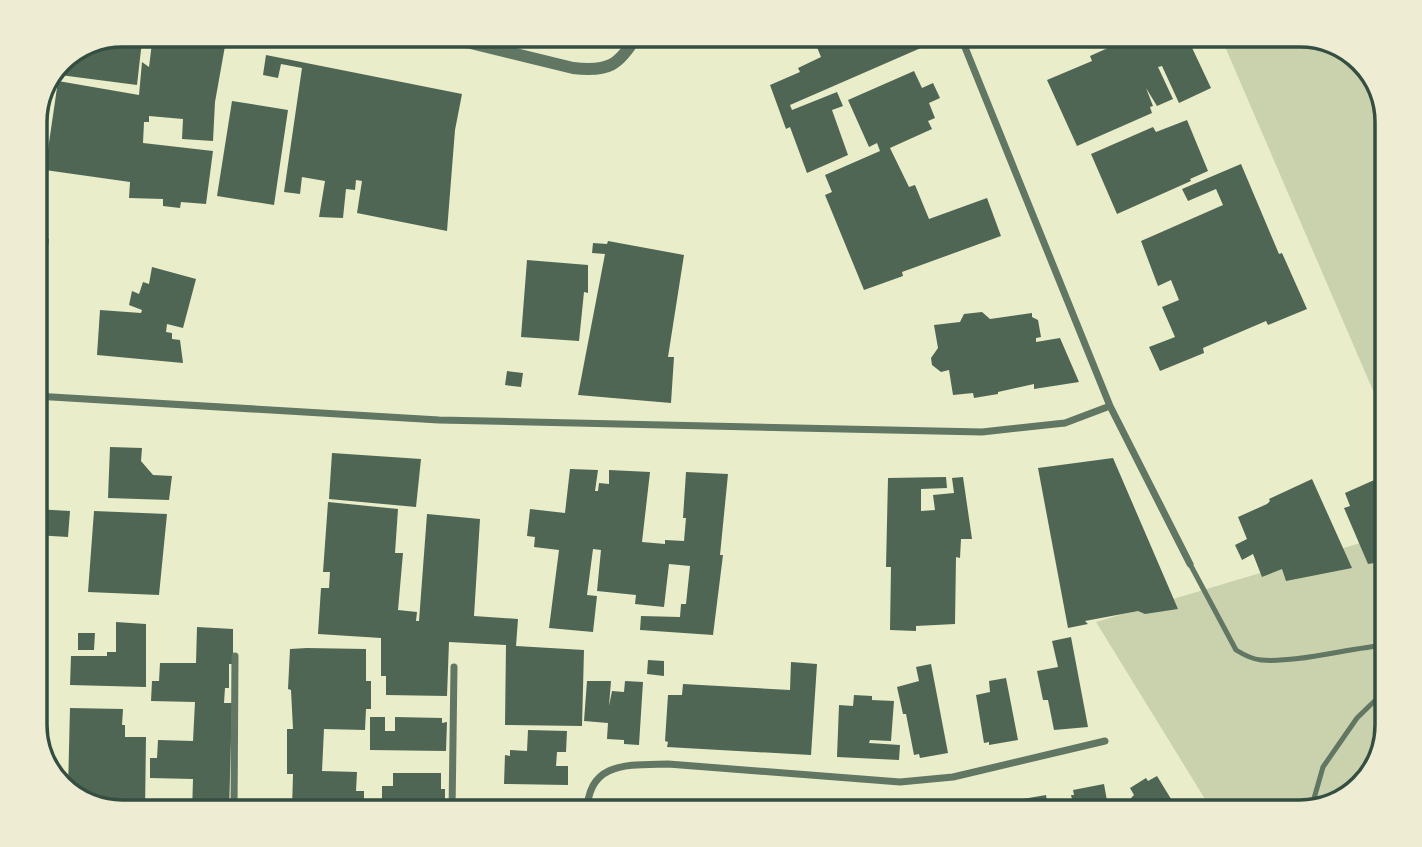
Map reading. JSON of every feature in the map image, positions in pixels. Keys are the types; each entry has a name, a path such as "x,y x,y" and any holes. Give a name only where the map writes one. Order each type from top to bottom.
{"street":[{"path":"487,47 573,68 592,70 609,68 629,47"},
{"path":"965,47 1110,406 1190,564"},
{"path":"47,397 439,421 982,432 1065,423 1110,406"},
{"path":"234,800 235,656"},
{"path":"452,800 454,667"},
{"path":"587,800 594,782 609,769 629,765 668,764 900,782 953,777 1105,741"}],"lane":[{"path":"1190,564 1236,650 1246,657 1260,660 1282,659 1375,647"},
{"path":"1314,798 1323,767 1357,718 1375,701"}],"green space":[{"path":"1225,47 1300,47 1328,53 1356,73 1371,98 1375,118 1375,395"},
{"path":"1375,539 1375,724 1372,744 1365,762 1353,778 1337,790 1319,797 1300,800 1206,800 1096,622"}],"building":[{"path":"122,47 141,47 137,85 64,76 73,66 94,53"},
{"path":"152,47 225,47 215,102 213,141 182,139 183,119 149,116 149,122 144,122 143,143 213,151 206,204 181,202 180,208 163,206 163,199 129,198 130,182 47,170 57,85 60,81 139,95 142,62 149,67"},
{"path":"817,47 923,47 790,105 792,110 837,92 843,106 832,110 848,155 807,173 790,127 786,129 770,85 800,72 798,68 821,57"},
{"path":"1110,47 1192,47 1211,88 1179,103 1162,66 1158,67 1173,99 1157,106 1146,88 1153,106 1150,107 1152,113 1077,146 1047,80 1092,61 1090,56"},
{"path":"266,55 462,94 455,130 447,231 357,213 362,181 356,180 355,190 346,189 343,218 319,217 325,181 302,177 300,194 284,192 302,68 281,64 278,78 263,75"},
{"path":"914,71 922,88 933,83 940,98 929,103 935,118 928,121 932,129 890,148 909,187 915,185 929,219 987,198 1001,236 902,272 903,276 864,290 825,195 832,192 825,175 880,151 877,143 869,147 848,100"},
{"path":"232,101 288,110 274,205 217,196"},
{"path":"1187,120 1208,171 1117,214 1091,154 1153,127 1156,132"},
{"path":"1241,164 1279,254 1282,253 1307,309 1268,325 1266,321 1203,348 1204,353 1160,371 1149,347 1175,337 1162,307 1179,300 1171,280 1158,286 1141,241 1223,205 1216,189 1188,201 1182,189"},
{"path":"608,241 684,255 668,357 674,357 671,403 578,395 605,254 592,253 593,243 607,244"},
{"path":"527,260 588,265 588,293 584,292 579,341 521,337"},
{"path":"152,267 196,279 183,328 167,324 166,332 172,333 172,339 180,340 183,363 97,355 100,310 141,313 142,310 129,305 132,291 139,294 143,282 149,284"},
{"path":"982,312 990,319 1032,313 1032,317 1038,320 1041,337 1036,338 1036,342 1060,338 1079,382 1034,389 1034,384 974,398 973,393 953,395 949,370 941,372 932,365 931,358 938,348 934,325 960,322 964,314"},
{"path":"507,371 523,373 521,387 505,385"},
{"path":"110,447 142,448 141,461 153,475 172,476 169,500 108,498"},
{"path":"332,453 421,459 416,507 329,499"},
{"path":"1113,458 1178,609 1145,614 1138,611 1085,621 1088,624 1068,628 1038,468"},
{"path":"570,469 598,470 595,491 598,491 599,483 609,484 609,470 650,472 642,542 665,544 665,540 684,541 686,472 728,474 720,555 723,555 713,635 640,630 641,616 680,617 681,604 686,604 690,566 669,564 664,607 635,604 636,595 597,591 601,550 593,549 587,595 597,596 593,632 549,628 559,550 534,547 535,537 527,536 530,509 565,513"},
{"path":"946,477 947,488 921,489 921,511 935,510 933,495 954,493 952,478 963,477 972,539 961,539 960,558 956,557 955,624 916,626 916,631 890,630 891,567 886,567 888,478"},
{"path":"1312,479 1352,568 1286,581 1282,569 1262,577 1253,554 1242,560 1235,545 1247,539 1238,517"},
{"path":"1375,480 1375,563 1368,564 1344,508 1350,506 1345,493"},
{"path":"328,502 398,509 395,553 403,553 398,610 417,612 416,621 419,621 427,514 480,519 474,616 518,619 516,646 584,650 582,726 505,725 506,645 449,642 447,696 386,695 386,676 381,676 381,638 318,634 321,588 329,588 330,572 323,572"},
{"path":"47,510 70,511 68,537 47,536"},
{"path":"94,511 167,514 159,595 88,592"},
{"path":"116,622 146,624 146,687 70,685 71,656 107,656 107,652 116,652"},
{"path":"197,627 233,629 233,664 229,664 229,688 225,688 224,703 232,703 229,800 192,800 193,779 150,778 150,758 157,758 158,740 193,741 195,702 151,701 152,681 159,681 160,663 196,663"},
{"path":"78,633 95,633 94,650 78,650"},
{"path":"1071,637 1088,727 1054,730 1048,700 1043,700 1037,671 1058,667 1052,641"},
{"path":"290,649 366,649 366,681 371,681 371,709 366,709 365,730 324,729 322,771 357,772 356,791 364,791 364,800 292,800 293,774 287,774 287,729 293,729 291,690 288,689"},
{"path":"648,660 664,661 664,676 647,674"},
{"path":"791,662 817,664 811,755 667,747 668,742 665,741 668,695 682,695 683,684 790,690"},
{"path":"931,664 948,753 920,758 919,754 914,755 906,714 903,714 897,687 919,681 916,667"},
{"path":"1006,678 1018,740 989,745 989,742 984,743 976,695 990,692 989,681"},
{"path":"587,681 611,681 609,706 612,691 624,692 625,681 643,682 639,745 624,744 624,740 607,739 608,723 584,721"},
{"path":"854,695 872,696 872,700 894,701 891,741 870,740 869,743 900,745 899,760 837,757 839,705 853,706"},
{"path":"70,708 123,709 122,725 125,725 125,737 146,737 145,800 103,797 85,790 68,777"},
{"path":"370,717 385,717 385,731 395,731 395,717 442,718 442,723 447,722 446,751 370,750"},
{"path":"528,730 567,731 566,752 557,752 556,766 568,766 568,785 504,784 505,755 510,756 510,750 527,751"},
{"path":"393,773 441,773 441,789 445,789 445,800 382,800 382,786 393,786"},
{"path":"1157,776 1172,800 1132,800 1134,795 1130,788 1146,778 1148,781"},
{"path":"1104,784 1107,800 1072,800 1073,790"},
{"path":"1046,795 1047,800 1017,800"}]}
